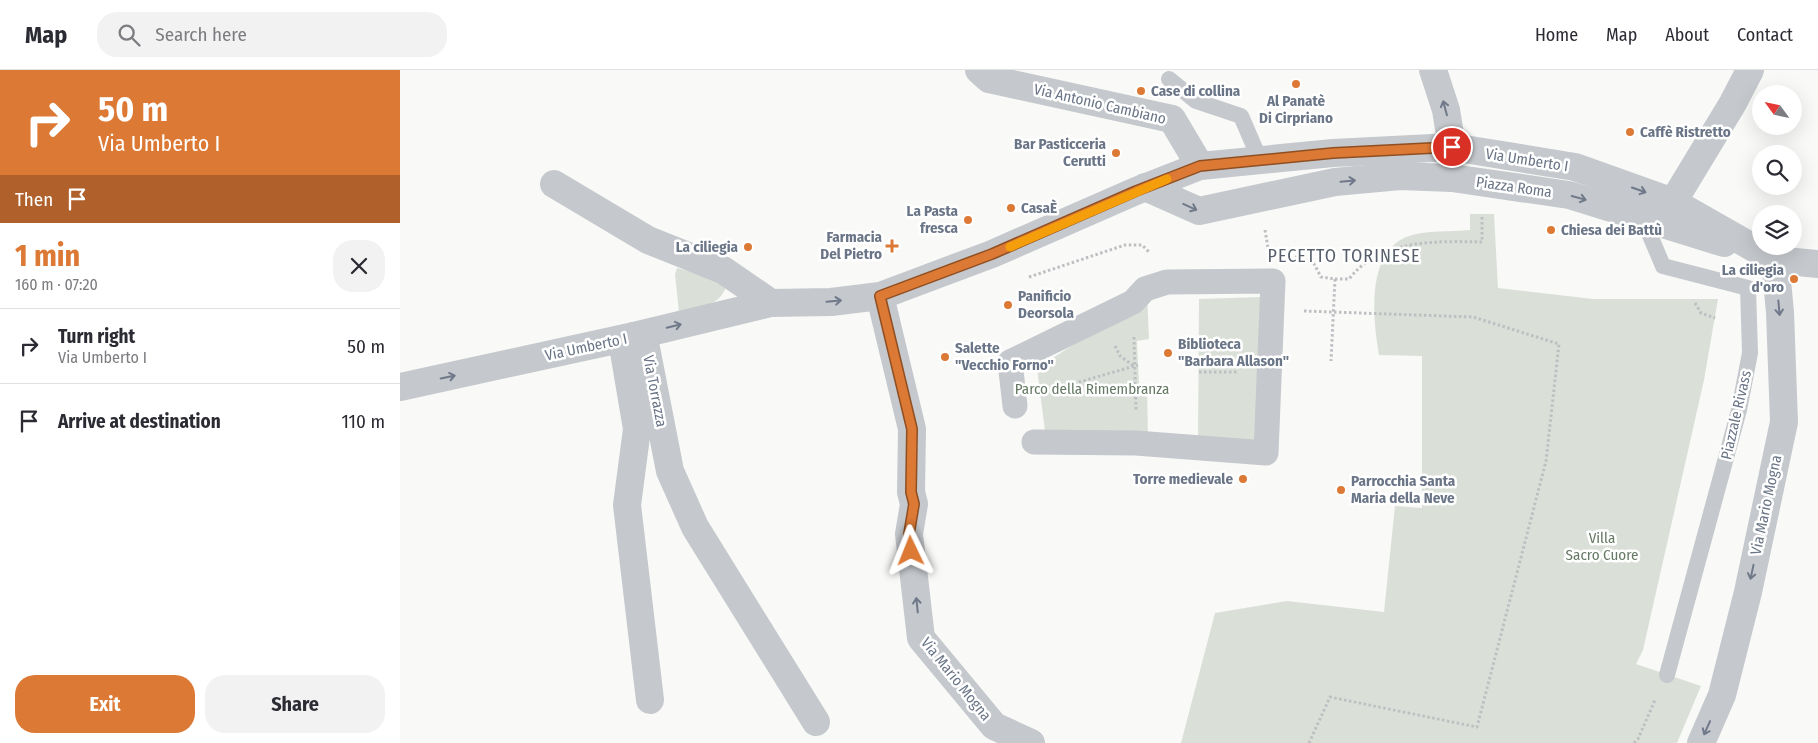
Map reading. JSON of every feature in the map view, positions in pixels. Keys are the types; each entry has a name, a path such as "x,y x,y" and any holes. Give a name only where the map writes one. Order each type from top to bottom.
{"street":[{"path":"1433,70 1446,110 1452,147"},
{"path":"1673,202 1733,103 1750,70"},
{"name":"Via Antonio Cambiano","path":"986,73 1172,119 1200,166"},
{"name":"Via Umberto I","path":"403,382 634,336 771,303 831,302 880,296 992,254 1145,187 1200,166 1333,153 1452,147 1575,168 1673,202 1752,246"},
{"name":"Piazza Roma","path":"1145,187 1199,211 1335,182 1400,176 1452,178 1569,195 1619,208 1643,219 1752,251"},
{"path":"554,184 648,240 722,270 771,303"},
{"name":"Via Umberto I","path":"1768,255 1818,264"},
{"name":"Via Mario Mogna","path":"1701,743 1722,695 1748,592 1784,422 1780,312 1768,255"},
{"path":"1015,406 1010,362 1134,302 1145,289 1167,282 1274,281 1266,453 1136,444 1034,442"},
{"name":"Via Mario Mogna","path":"880,296 912,429 911,492 914,504 909,534 921,638 994,726 1031,743"},
{"name":"Via Torrazza","path":"650,700 627,505 638,429 624,352 634,336 646,348 670,471 695,527 816,722"}],"lane":[{"path":"1169,79 1196,101 1241,116 1260,160"},
{"name":"Piazzale Rivass","path":"1643,219 1663,266 1748,288 1750,353 1739,410 1667,675"}],"path":[{"path":"1262,198 1267,248 1276,251"},
{"path":"1294,256 1313,262 1321,277 1349,279 1359,266 1386,251 1427,241 1482,242 1482,214"},
{"path":"1027,278 1125,245"},
{"path":"1331,362 1335,279"},
{"path":"1693,298 1700,313 1715,318"},
{"path":"1134,302 1137,366 1136,444"},
{"path":"1274,310 1473,317 1559,344 1546,461 1477,727 1330,697 1309,743"},
{"path":"1015,406 1035,395 1137,366"},
{"path":"1199,372 1243,372"},
{"path":"1634,743 1638,739 1667,675"}],"green space":[{"name":"Villa Sacro Cuore","path":"1470,214 1494,214 1498,288 1593,299 1718,299 1704,380 1643,650 1636,664 1701,686 1677,743 1181,743 1215,613 1287,601 1384,612 1395,506 1422,508 1422,356 1379,355 1375,324 1375,288 1385,256 1395,244 1416,234 1470,230"},
{"path":"677,268 705,275 726,287 723,294 707,305 679,312 675,274"},
{"name":"Parco della Rimembranza","path":"1147,292 1149,339 1137,341 1139,384 1147,385 1148,440 1045,431 1037,368 1131,308"},
{"path":"1262,297 1259,443 1198,443 1199,299"}],"slow traffic":[{"path":"1010,247 1167,179"}],"place":[{"name":"Al Panatè Di Cirpriano","path":"1296,84"},
{"name":"Case di collina","path":"1141,91"},
{"name":"Caffè Ristretto","path":"1630,132"},
{"name":"Bar Pasticceria Cerutti","path":"1116,153"},
{"name":"CasaÈ","path":"1011,208"},
{"name":"La Pasta fresca","path":"968,220"},
{"name":"Chiesa dei Battù","path":"1551,230"},
{"name":"Farmacia Del Pietro","path":"892,246"},
{"name":"La ciliegia","path":"748,247"},
{"name":"La ciliegia d'oro","path":"1794,279"},
{"name":"Panificio Deorsola","path":"1008,305"},
{"name":"Biblioteca \"Barbara Allason\"","path":"1168,353"},
{"name":"Salette \"Vecchio Forno\"","path":"945,357"},
{"name":"Torre medievale","path":"1243,479"},
{"name":"Parrocchia Santa Maria della Neve","path":"1341,490"}],"district":[{"name":"PECETTO TORINESE","path":"1344,256"}],"route":[{"path":"911,551 909,534 914,504 911,492 912,429 880,296 992,254 1136,191 1200,166 1333,153 1452,147"}]}
